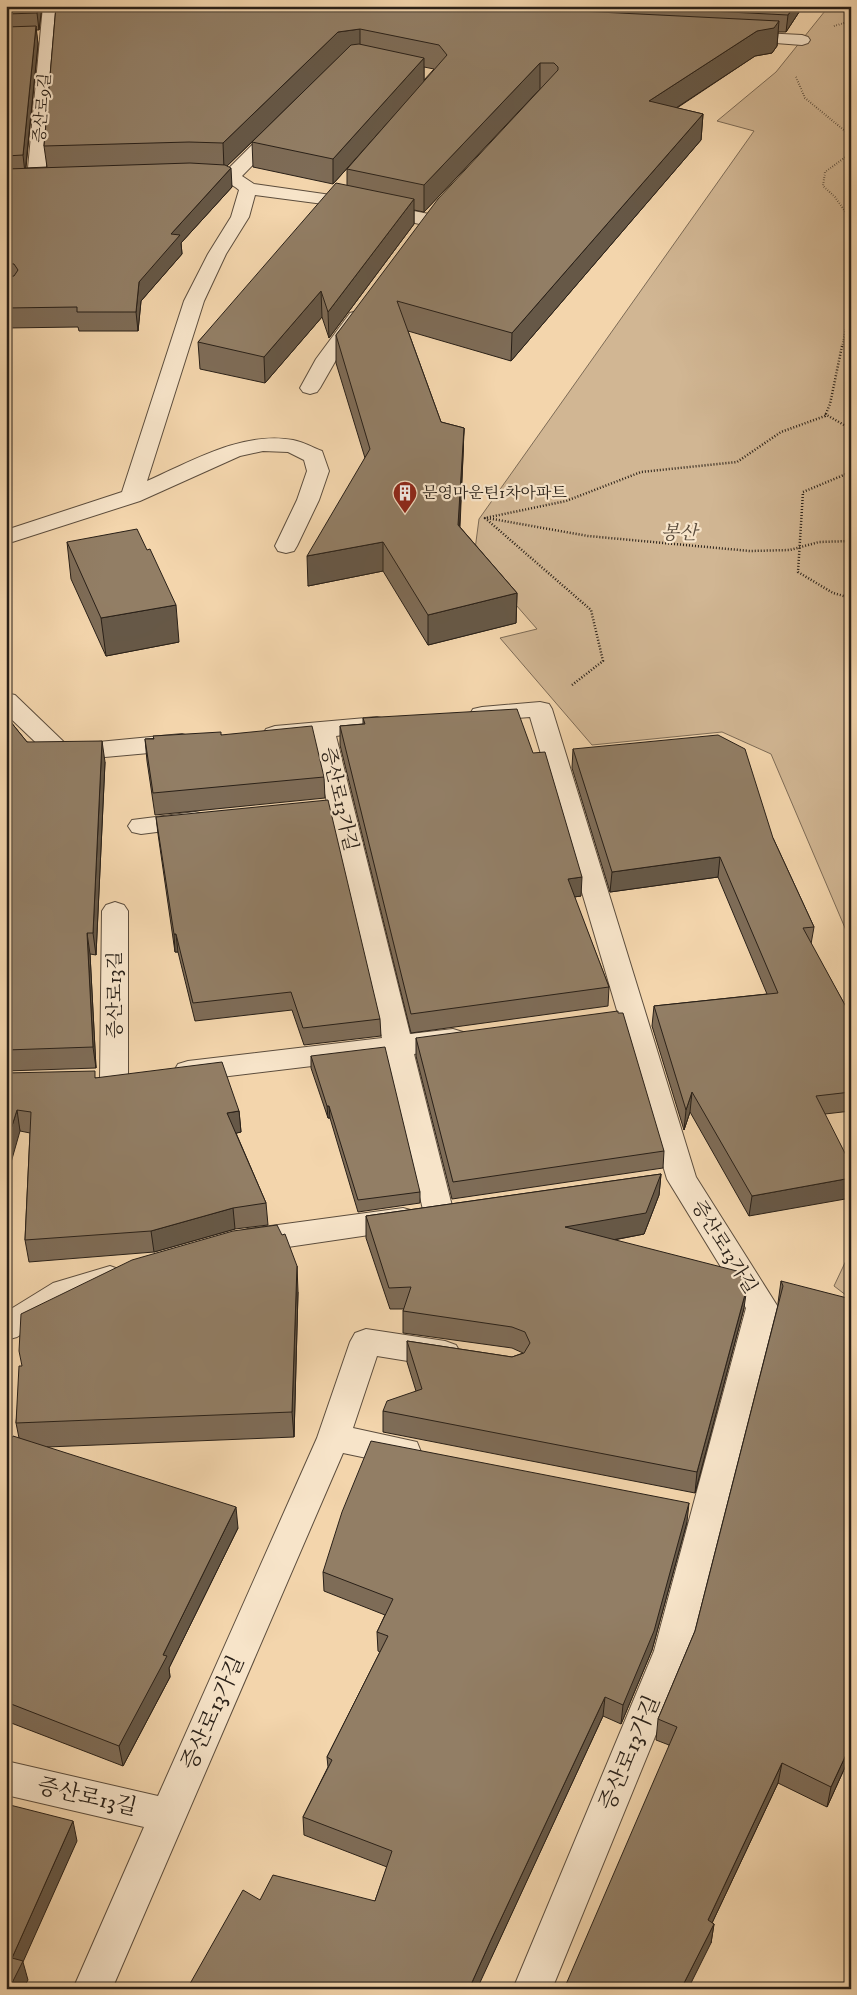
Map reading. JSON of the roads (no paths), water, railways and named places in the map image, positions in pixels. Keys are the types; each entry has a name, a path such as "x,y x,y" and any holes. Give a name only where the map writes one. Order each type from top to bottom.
{"street":[{"name":"증산로9길","path":"36,180 40,37 51,11 110,16"},
{"path":"722,36 802,40"},
{"path":"230,177 292,116"},
{"path":"186,175 230,177 244,183 248,189 331,200 429,220"},
{"path":"16,180 56,179"},
{"path":"331,200 344,185"},
{"path":"132,496 194,301 217,254 240,217 248,189"},
{"path":"418,236 442,206"},
{"path":"310,388 326,359 366,305"},
{"path":"6,538 132,496 234,450 263,445 292,446 314,456 318,471 308,500 286,546"},
{"path":"6,700 61,754 206,740"},
{"name":"증산로13가길","path":"451,717 540,709 646,1013 682,1179 762,1307 694,1508 672,1652 532,1989"},
{"name":"증산로13가길","path":"401,722 322,729 331,808 398,1046 439,1214"},
{"path":"254,736 322,729"},
{"path":"140,826 217,818"},
{"name":"증산로13길","path":"114,1080 115,911"},
{"path":"602,1018 646,1013"},
{"path":"85,1080 114,1080 476,1036"},
{"path":"653,1183 682,1179"},
{"path":"225,1246 468,1210"},
{"path":"6,1328 64,1292 140,1270"},
{"name":"증산로13가길","path":"92,1989 333,1438 366,1342 472,1358"},
{"path":"333,1438 429,1456"},
{"name":"증산로13길","path":"6,1778 168,1815"}],"place":[{"name":"문영마운틴1차아파트","path":"405,514"}],"park label":[{"name":"봉산","path":"679,533"}]}
